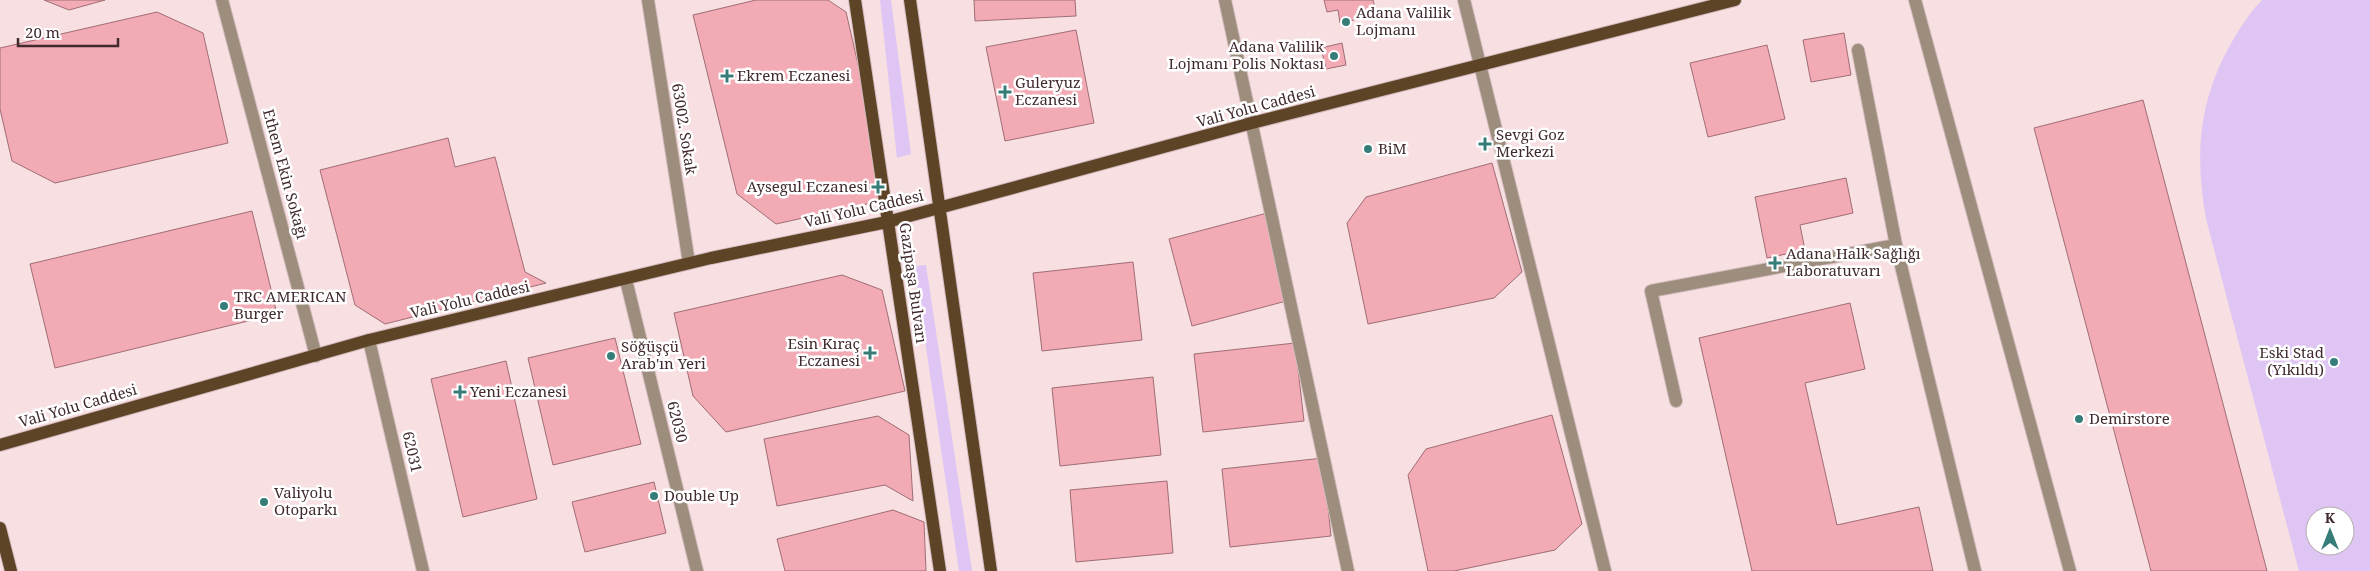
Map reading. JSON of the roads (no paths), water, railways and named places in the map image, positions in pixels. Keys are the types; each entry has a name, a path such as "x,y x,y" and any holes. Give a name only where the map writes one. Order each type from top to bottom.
{"main road":[{"name":"Gazipaşa Bulvarı","path":"855,0 940,571"},
{"path":"910,0 991,571"},
{"name":"Vali Yolu Caddesi","path":"0,445 369,340 626,280 689,263 887,222 1252,124 1735,0"},
{"path":"0,528 11,571"}],"street":[{"name":"Ethem Ekin Sokağı","path":"222,0 316,356"},
{"name":"63002. Sokak","path":"648,0 689,263"},
{"path":"1225,0 1348,571"},
{"path":"1464,0 1482,66 1605,571"},
{"path":"1915,0 2070,571"},
{"path":"1858,50 1896,246 1975,571"},
{"path":"1676,401 1651,291 1896,246"},
{"name":"62030","path":"626,280 697,571"},
{"name":"62031","path":"369,340 423,571"}],"place":[{"name":"Adana Valilik Lojmanı","path":"1346,22"},
{"name":"Adana Valilik Lojmanı Polis Noktası","path":"1334,56"},
{"name":"Ekrem Eczanesi","path":"727,76"},
{"name":"Guleryuz Eczanesi","path":"1005,92"},
{"name":"Sevgi Goz Merkezi","path":"1485,144"},
{"name":"BiM","path":"1368,149"},
{"name":"Aysegul Eczanesi","path":"878,187"},
{"name":"Adana Halk Sağlığı Laboratuvarı","path":"1775,263"},
{"name":"TRC AMERICAN Burger","path":"224,306"},
{"name":"Esin Kıraç Eczanesi","path":"870,353"},
{"name":"Söğüşçü Arab'ın Yeri","path":"611,356"},
{"name":"Eski Stad (Yıkıldı)","path":"2334,362"},
{"name":"Yeni Eczanesi","path":"460,392"},
{"name":"Demirstore","path":"2079,419"},
{"name":"Double Up","path":"654,496"},
{"name":"Valiyolu Otoparkı","path":"264,502"}]}
